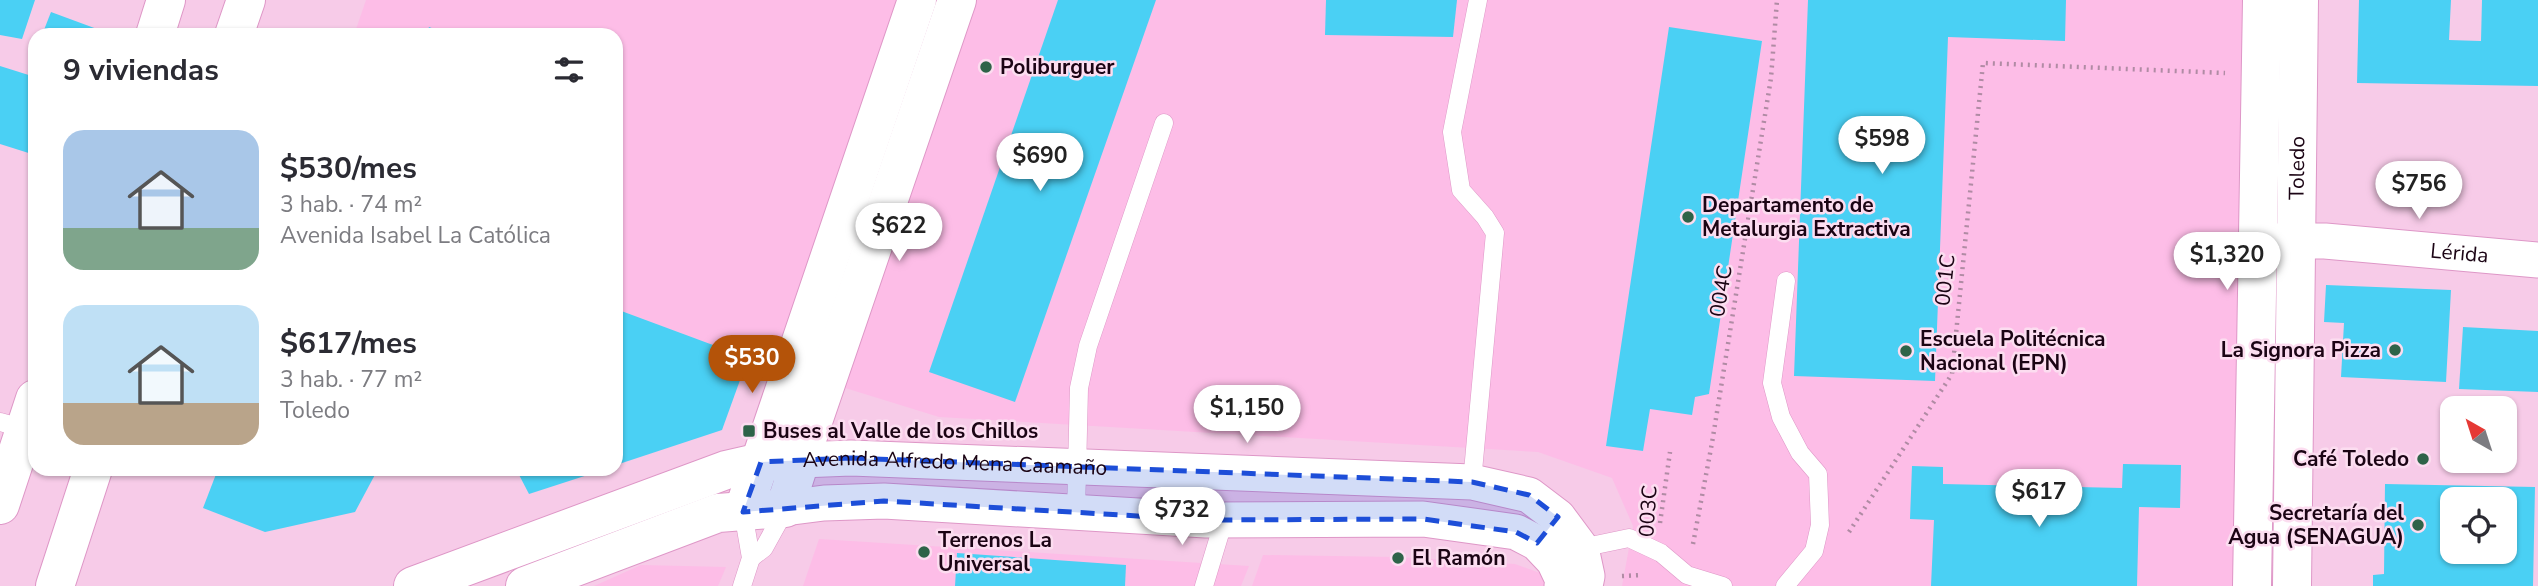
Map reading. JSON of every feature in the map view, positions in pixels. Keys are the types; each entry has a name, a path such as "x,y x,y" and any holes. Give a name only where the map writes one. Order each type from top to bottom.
{"street":[{"path":"157,28 166,0"},
{"path":"236,28 246,0"},
{"path":"743,512 918,0"},
{"path":"785,508 957,0"},
{"name":"Toledo","path":"2252,586 2262,0"},
{"name":"Toledo","path":"2291,586 2299,0"},
{"name":"Lérida","path":"2257,241 2297,239 2538,260"},
{"path":"0,505 20,417"},
{"name":"Avenida Alfredo Mena Caamaño","path":"413,586 726,470 761,462 850,458 1472,482 1530,495 1548,530 1554,561 1563,580 1562,586"},
{"path":"55,586 91,476"},
{"name":"Avenida Alfredo Mena Caamaño","path":"525,586 718,513 824,503 884,501 1224,520 1423,519 1516,532 1548,530 1581,548 1587,576 1585,586"}],"lane":[{"path":"1472,482 1494,233 1485,217 1461,190 1452,132 1478,0"},
{"path":"1076,513 1079,388 1088,346 1164,123"},
{"path":"1785,586 1814,551 1820,525 1818,474 1800,453 1782,417 1772,383 1786,281"},
{"path":"751,558 764,548 785,508"},
{"path":"742,586 751,558 743,512"},
{"path":"1204,586 1224,520"},
{"path":"1581,548 1629,538 1661,554 1687,575 1723,586"}],"path":[{"name":"004C","path":"1687,575 1712,443 1769,92 1777,0"},
{"name":"001C","path":"1843,541 1952,374 1983,63 2227,73"},
{"name":"003C","path":"1661,554 1660,519 1670,452"}],"highlighted area":[{"path":"851,458 1472,482 1529,495 1558,517 1537,543 1516,532 1423,519 1206,520 884,501 743,512 761,462"}],"shaded area":[{"path":"366,0 2258,0 2244,586 1622,586 1633,526 1612,478 1538,452 939,417 748,358 623,312 623,28 356,28"},
{"name":"Terrenos La Universal","path":"819,539 1249,566 1241,586 803,586"},
{"path":"1263,555 1396,557 1515,564 1576,586 1252,586"},
{"path":"641,565 726,567 718,586 594,586"}],"building":[{"path":"0,0 35,0 22,39 0,35"},
{"path":"1058,0 1156,0 1015,402 929,372"},
{"path":"1326,0 1457,0 1453,37 1325,35"},
{"path":"1808,0 2066,0 2065,41 1948,37 1935,381 1794,376"},
{"path":"2359,0 2451,0 2449,40 2481,41 2482,0 2538,0 2538,86 2357,83"},
{"path":"51,12 94,28 45,28"},
{"name":"Departamento de Metalurgia Extractiva","path":"1669,27 1762,41 1709,394 1695,397 1692,415 1650,409 1643,451 1606,446"},
{"path":"0,66 28,75 28,153 0,144"},
{"name":"La Signora Pizza","path":"2326,285 2451,290 2446,382 2341,377 2344,323 2324,322"},
{"path":"623,312 748,358 722,430 623,463"},
{"path":"2463,327 2538,331 2538,392 2459,389"},
{"path":"2123,464 2181,465 2180,508 2139,507 2137,586 1931,586 1934,520 1910,519 1912,466 1943,467 1943,484 2122,488"},
{"path":"215,476 374,476 355,512 265,532 203,508"},
{"path":"520,476 584,476 529,494"},
{"name":"Secretaría del Agua (SENAGUA)","path":"2385,484 2535,487 2533,586 2373,586 2373,575 2384,574"},
{"path":"957,553 1126,565 1125,586 955,586"}],"place":[{"name":"Poliburguer","path":"986,67"},
{"name":"Departamento de Metalurgia Extractiva","path":"1688,217"},
{"name":"La Signora Pizza","path":"2395,350"},
{"name":"Escuela Politécnica Nacional (EPN)","path":"1906,351"},
{"name":"Buses al Valle de los Chillos","path":"749,431"},
{"name":"Café Toledo","path":"2423,459"},
{"name":"Secretaría del Agua (SENAGUA)","path":"2418,525"},
{"name":"Terrenos La Universal","path":"924,552"},
{"name":"El Ramón","path":"1398,558"}]}
